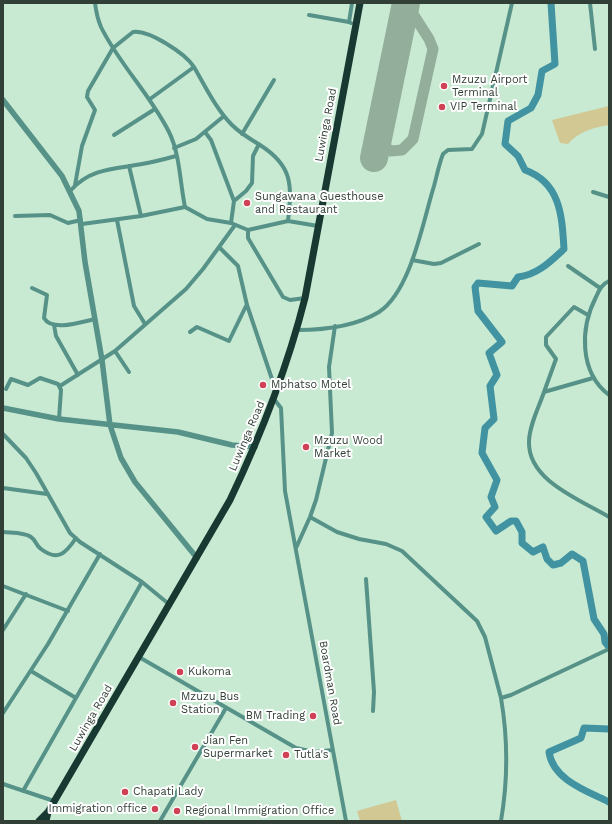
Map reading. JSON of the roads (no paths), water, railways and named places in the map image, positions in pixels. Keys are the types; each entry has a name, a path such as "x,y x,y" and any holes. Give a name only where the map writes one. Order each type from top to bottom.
{"highway":[{"name":"Luwinga Road","path":"46,821 48,812 54,801 170,605 230,500 255,447 275,396 297,330 305,298 352,23 360,3"},
{"name":"Luwinga Road","path":"39,821 48,812"}],"street":[{"path":"94,3 100,25 113,48 150,99 169,133 176,156 185,207"},
{"path":"309,16 352,23 352,3"},
{"path":"297,330 334,326 367,318 385,307 399,291 412,260 443,154 448,150 472,149 482,134 512,3"},
{"path":"590,3 595,49"},
{"path":"75,185 82,146 95,110 87,97 88,91 113,48 133,32 142,33 180,52 194,67 224,116 242,134 259,144 280,160 287,173 291,195 288,221"},
{"path":"150,99 194,67"},
{"path":"242,134 274,80"},
{"path":"3,100 62,176 71,190 81,222 85,262 102,360 110,425 117,448 130,475 155,509 197,558"},
{"path":"114,135 155,108"},
{"path":"174,148 196,139 224,116"},
{"path":"60,386 115,351 186,289 219,247 233,224 234,201 211,140 205,132"},
{"path":"234,201 246,191 252,183 253,156 259,144"},
{"path":"71,190 75,185 101,170 129,166 176,156"},
{"path":"129,166 141,216"},
{"path":"594,192 609,197"},
{"path":"15,216 50,215 68,223 117,220 185,207 206,219 233,224 248,230 288,221 318,226"},
{"path":"117,220 134,306 145,324"},
{"path":"248,230 248,238 283,297 290,300 305,298"},
{"path":"412,260 434,264 441,263 479,244"},
{"name":"Boardman Road","path":"219,247 238,266 247,305 275,396 281,408 284,491 296,548 346,821"},
{"path":"568,266 600,288"},
{"path":"609,281 604,283 600,288 588,315 584,330 585,343 593,378 601,389 609,395"},
{"path":"32,288 47,295 44,318 54,325 95,319"},
{"path":"190,332 197,327 229,341 247,305"},
{"path":"588,315 574,307 546,337 546,345 556,359 530,434 528,444 535,466 553,484 609,516"},
{"path":"54,325 56,336 78,375"},
{"path":"296,548 310,517 332,433 329,367 334,326"},
{"path":"115,351 129,372"},
{"path":"6,389 11,379 28,385 40,378 60,386"},
{"path":"544,392 577,384 593,378"},
{"path":"59,419 60,386"},
{"path":"3,408 59,419 178,432 232,445 255,447"},
{"path":"3,434 26,458 64,526 76,538 142,582 170,605"},
{"path":"3,488 47,494"},
{"path":"310,517 337,532 359,539 386,544 402,551 477,621 485,637 501,698 506,724 507,756 501,821"},
{"path":"3,532 28,535 41,549 54,554 62,555 76,538"},
{"path":"3,712 31,671 68,611 100,554"},
{"path":"366,578 374,692 373,711"},
{"path":"23,790 142,582"},
{"path":"3,586 68,611"},
{"path":"3,630 26,594"},
{"path":"501,698 511,695 609,649"},
{"path":"139,657 296,748 314,752 332,750"},
{"path":"31,671 76,698"},
{"path":"160,821 226,708"},
{"path":"3,784 54,801"}],"waterway":[{"path":"551,3 555,64 542,71 538,95 531,108 508,121 505,144 518,156 525,170 537,176 546,183 553,192 560,213 564,249 537,271 518,277 512,286 478,283 475,287 478,311 502,342 489,353 497,375 490,386 494,419 485,428 482,453 497,480 491,497 495,507 486,517 496,531 511,521 516,521 522,532 522,543 533,552 543,547 547,559 553,565 561,563 572,554 583,561 594,619 604,634 605,642 609,647"},
{"path":"609,729 584,728 581,738 549,752 552,762 564,777 581,789 609,802"}],"place":[{"name":"Mzuzu Airport Terminal","path":"444,86"},
{"name":"VIP Terminal","path":"442,107"},
{"name":"Sungawana Guesthouse and Restaurant","path":"247,203"},
{"name":"Mphatso Motel","path":"263,385"},
{"name":"Mzuzu Wood Market","path":"306,447"},
{"name":"Kukoma","path":"180,672"},
{"name":"Mzuzu Bus Station","path":"173,703"},
{"name":"BM Trading","path":"313,716"},
{"name":"Jian Fen Supermarket","path":"195,747"},
{"name":"Tutla's","path":"286,755"},
{"name":"Chapati Lady","path":"125,792"},
{"name":"Immigration office","path":"155,809"},
{"name":"Regional Immigration Office","path":"177,811"}]}
